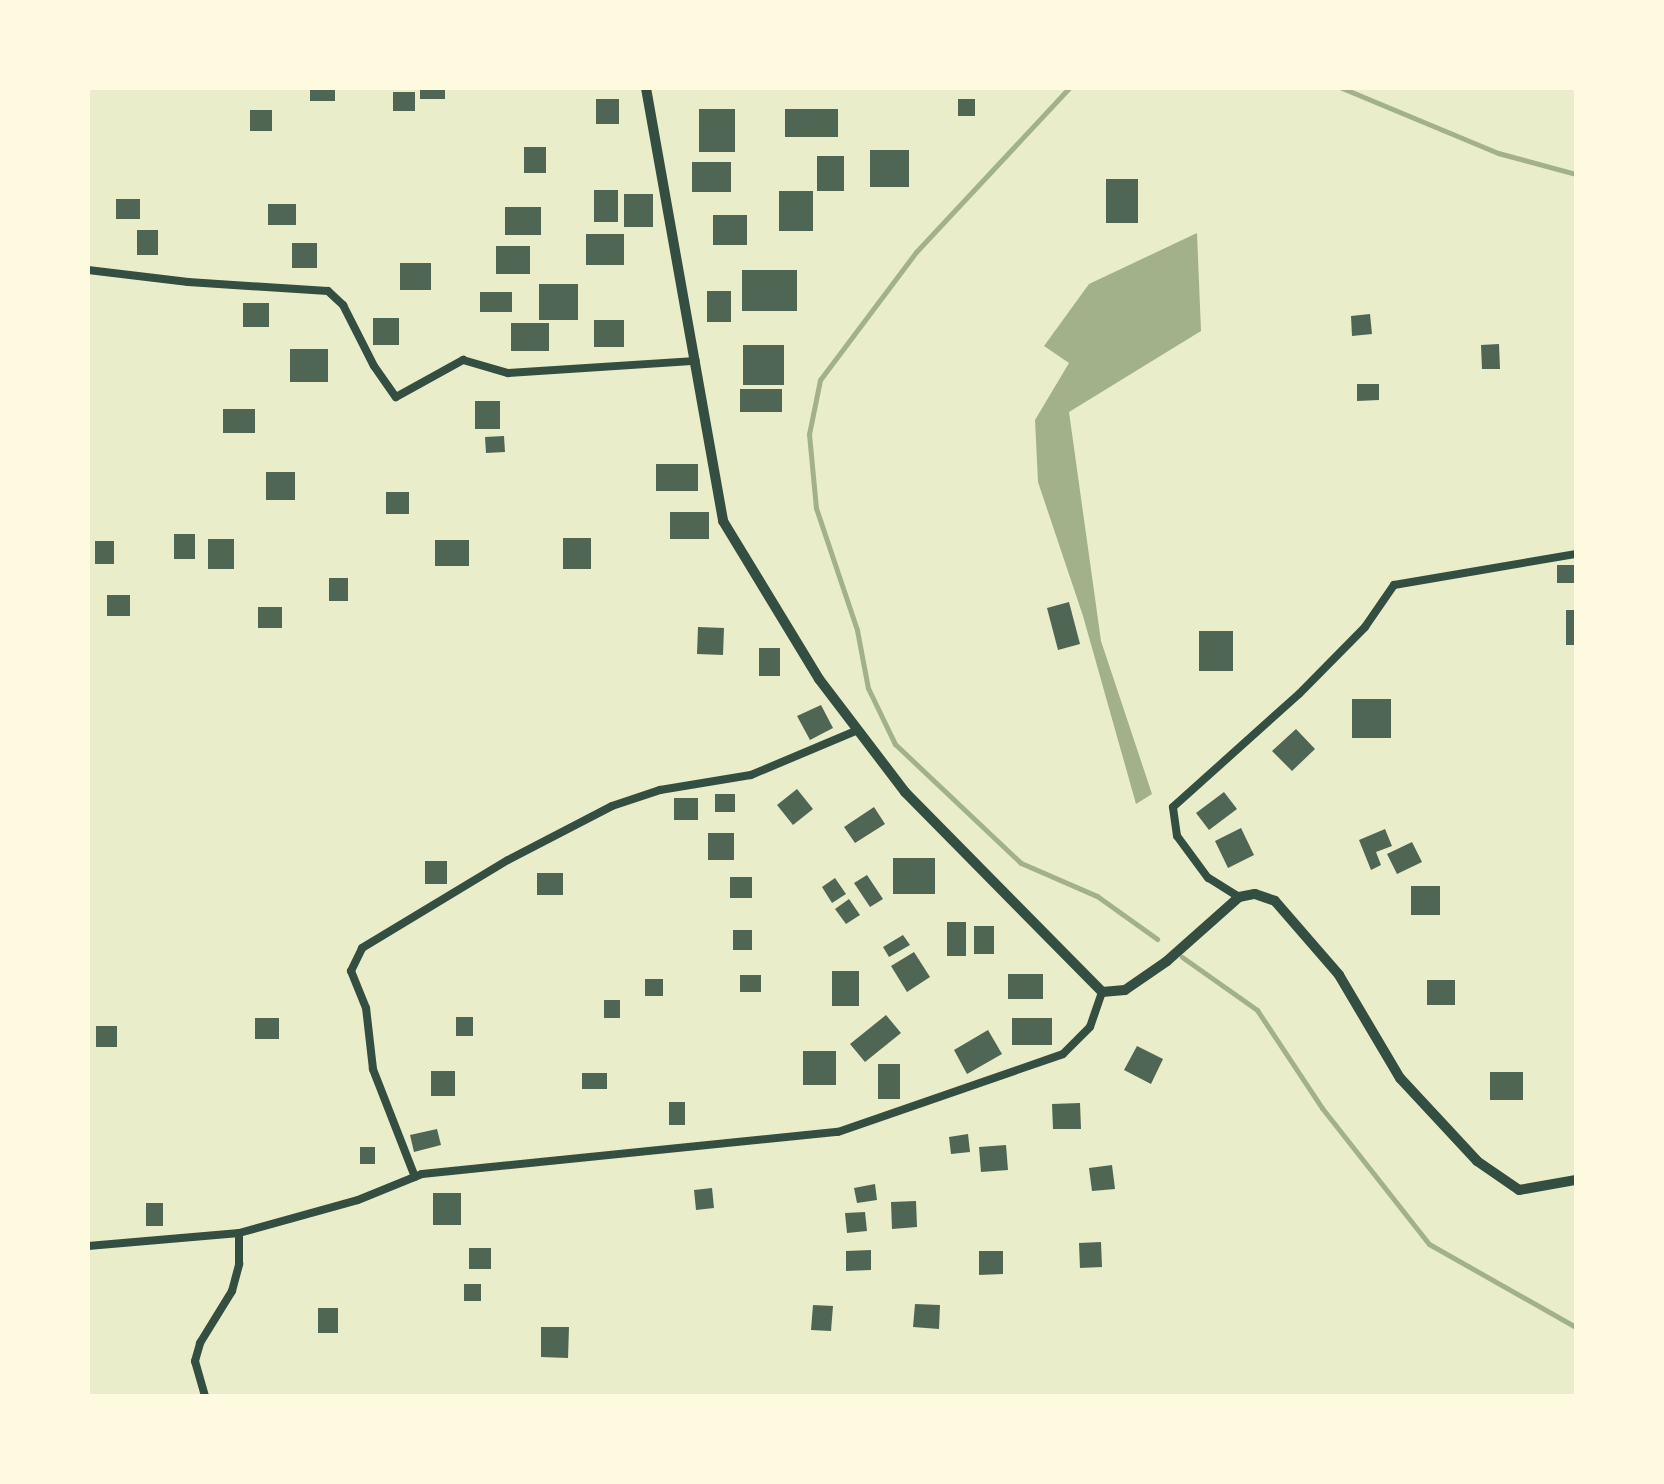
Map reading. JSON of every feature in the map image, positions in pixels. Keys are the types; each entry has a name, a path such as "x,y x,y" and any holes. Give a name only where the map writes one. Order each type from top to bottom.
{"main road":[{"path":"646,88 723,521 818,679 905,792 1102,992 1125,990 1168,961 1239,897 1255,894 1275,901 1339,975 1400,1078 1477,1161 1518,1190 1576,1180"}],"street":[{"path":"88,270 188,282 328,291 343,305 374,366 396,397 463,360 508,373 696,361"},
{"path":"1239,897 1208,878 1177,836 1174,807 1312,681 1365,627 1394,585 1576,554"},
{"path":"414,1177 372,1069 366,1008 352,971 362,948 536,844 612,806 660,790 751,775 858,730"},
{"path":"88,1246 240,1233 358,1200 414,1177 838,1132 1063,1054 1090,1027 1102,992"},
{"path":"205,1396 195,1360 200,1344 232,1291 240,1264 240,1233"}],"shaded area":[{"path":"1197,233 1201,331 1069,412 1101,641 1152,794 1136,804 1083,616 1038,482 1035,420 1069,363 1044,346 1089,284"}],"building":[{"path":"310,88 335,88 335,101 310,101"},
{"path":"420,88 445,88 445,99 420,99"},
{"path":"393,92 415,92 415,111 393,111"},
{"path":"596,99 619,99 619,124 596,124"},
{"path":"958,99 975,99 975,116 958,116"},
{"path":"699,109 735,109 735,152 699,152"},
{"path":"785,109 838,109 838,137 785,137"},
{"path":"250,110 272,110 272,131 250,131"},
{"path":"524,147 546,147 546,173 524,173"},
{"path":"870,150 909,150 909,187 870,187"},
{"path":"817,156 844,156 844,191 817,191"},
{"path":"692,162 731,162 731,192 692,192"},
{"path":"1106,179 1138,179 1138,223 1106,223"},
{"path":"594,190 618,190 618,222 594,222"},
{"path":"779,191 813,191 813,231 779,231"},
{"path":"624,194 653,194 653,227 624,227"},
{"path":"116,199 140,199 140,219 116,219"},
{"path":"268,204 296,204 296,225 268,225"},
{"path":"505,207 541,207 541,235 505,235"},
{"path":"713,215 747,215 747,245 713,245"},
{"path":"137,230 158,230 158,255 137,255"},
{"path":"586,234 624,234 624,265 586,265"},
{"path":"292,243 317,243 317,268 292,268"},
{"path":"496,246 530,246 530,274 496,274"},
{"path":"400,263 431,263 431,290 400,290"},
{"path":"742,270 797,270 797,311 742,311"},
{"path":"539,284 578,284 578,320 539,320"},
{"path":"707,291 731,291 731,322 707,322"},
{"path":"480,292 512,292 512,312 480,312"},
{"path":"243,303 269,303 269,327 243,327"},
{"path":"1370,314 1372,334 1352,336 1351,316"},
{"path":"373,318 399,318 399,345 373,345"},
{"path":"594,320 624,320 624,347 594,347"},
{"path":"511,323 549,323 549,351 511,351"},
{"path":"1499,344 1500,369 1482,369 1481,345"},
{"path":"743,345 784,345 784,385 743,385"},
{"path":"290,349 328,349 328,382 290,382"},
{"path":"1357,384 1379,384 1379,400 1357,401"},
{"path":"740,389 782,389 782,412 740,412"},
{"path":"475,401 500,401 500,429 475,429"},
{"path":"223,409 255,409 255,433 223,433"},
{"path":"504,436 505,452 486,453 485,437"},
{"path":"656,464 698,464 698,491 656,491"},
{"path":"266,472 295,472 295,500 266,500"},
{"path":"386,492 409,492 409,514 386,514"},
{"path":"670,512 709,512 709,539 670,539"},
{"path":"174,534 195,534 195,559 174,559"},
{"path":"563,538 591,538 591,569 563,569"},
{"path":"208,539 234,539 234,569 208,569"},
{"path":"435,540 469,540 469,566 435,566"},
{"path":"95,541 114,541 114,564 95,564"},
{"path":"1557,565 1576,565 1576,583 1557,583"},
{"path":"329,578 348,578 348,601 329,601"},
{"path":"107,595 130,595 130,616 107,616"},
{"path":"1069,602 1080,644 1058,650 1047,608"},
{"path":"258,607 282,607 282,628 258,628"},
{"path":"1566,610 1576,610 1576,645 1566,645"},
{"path":"698,627 724,628 723,655 697,654"},
{"path":"1199,631 1233,631 1233,671 1199,671"},
{"path":"759,648 780,648 780,676 759,676"},
{"path":"1352,699 1391,699 1391,738 1352,738"},
{"path":"821,705 833,728 810,740 797,716"},
{"path":"1296,729 1315,749 1292,771 1272,751"},
{"path":"797,789 813,809 793,825 777,805"},
{"path":"1224,792 1237,809 1209,830 1196,813"},
{"path":"715,794 735,794 735,812 715,812"},
{"path":"674,798 698,798 698,820 674,820"},
{"path":"874,807 885,824 855,843 844,827"},
{"path":"1241,828 1254,855 1228,868 1215,841"},
{"path":"1385,829 1392,846 1376,852 1381,865 1371,870 1359,840"},
{"path":"708,833 734,833 734,860 708,860"},
{"path":"1412,842 1422,862 1397,874 1387,854"},
{"path":"893,858 935,858 935,894 893,894"},
{"path":"425,861 447,861 447,884 425,884"},
{"path":"537,873 563,873 563,895 537,895"},
{"path":"867,875 883,899 870,907 854,883"},
{"path":"730,877 752,877 752,898 730,898"},
{"path":"835,878 846,894 832,903 822,887"},
{"path":"1411,886 1440,886 1440,915 1411,915"},
{"path":"849,899 860,915 846,924 835,909"},
{"path":"947,922 966,922 966,956 947,956"},
{"path":"974,926 994,926 994,954 974,954"},
{"path":"733,930 752,930 752,950 733,950"},
{"path":"903,935 910,945 889,957 883,947"},
{"path":"914,952 930,977 907,992 891,966"},
{"path":"832,971 859,971 859,1006 832,1006"},
{"path":"1008,974 1043,974 1043,999 1008,999"},
{"path":"740,975 761,975 761,992 740,992"},
{"path":"645,979 663,979 663,996 645,996"},
{"path":"1427,980 1455,980 1455,1005 1427,1005"},
{"path":"604,1000 620,1000 620,1018 604,1018"},
{"path":"886,1015 901,1033 865,1062 850,1044"},
{"path":"456,1017 473,1017 473,1036 456,1036"},
{"path":"255,1018 279,1018 279,1039 255,1039"},
{"path":"1012,1018 1052,1018 1052,1045 1012,1045"},
{"path":"96,1026 117,1026 117,1047 96,1047"},
{"path":"988,1030 1002,1054 967,1074 954,1050"},
{"path":"1137,1046 1163,1059 1151,1084 1124,1070"},
{"path":"803,1051 836,1051 836,1085 803,1085"},
{"path":"878,1064 900,1064 900,1099 878,1099"},
{"path":"431,1071 455,1071 455,1096 431,1096"},
{"path":"1490,1072 1523,1072 1523,1100 1490,1100"},
{"path":"582,1073 607,1073 607,1089 582,1089"},
{"path":"669,1102 685,1102 685,1125 669,1125"},
{"path":"1080,1103 1081,1129 1053,1129 1052,1104"},
{"path":"437,1129 441,1145 414,1152 410,1135"},
{"path":"968,1134 970,1152 951,1154 949,1137"},
{"path":"1006,1145 1008,1170 981,1172 979,1147"},
{"path":"360,1147 375,1147 375,1164 360,1164"},
{"path":"1112,1165 1115,1189 1092,1191 1089,1168"},
{"path":"875,1184 877,1200 857,1203 854,1188"},
{"path":"712,1188 714,1208 696,1210 694,1190"},
{"path":"433,1193 461,1193 461,1225 433,1225"},
{"path":"916,1201 917,1227 892,1229 891,1202"},
{"path":"146,1203 163,1203 163,1226 146,1226"},
{"path":"865,1212 867,1231 847,1233 845,1213"},
{"path":"1101,1242 1102,1267 1080,1268 1079,1243"},
{"path":"469,1248 491,1248 491,1269 469,1269"},
{"path":"871,1250 871,1270 846,1271 846,1251"},
{"path":"979,1251 1003,1251 1003,1274 979,1275"},
{"path":"464,1284 481,1284 481,1301 464,1301"},
{"path":"915,1304 940,1305 939,1329 913,1327"},
{"path":"813,1305 833,1306 831,1331 811,1330"},
{"path":"318,1308 338,1308 338,1333 318,1333"},
{"path":"541,1327 569,1327 568,1358 541,1357"}],"waterway":[{"path":"1069,88 916,252 820,380 809,434 816,508 857,630 868,688 895,744 1021,863 1097,896 1157,939"},
{"path":"1342,88 1498,153 1576,174"},
{"path":"1182,957 1257,1010 1322,1108 1429,1244 1576,1327"}]}
